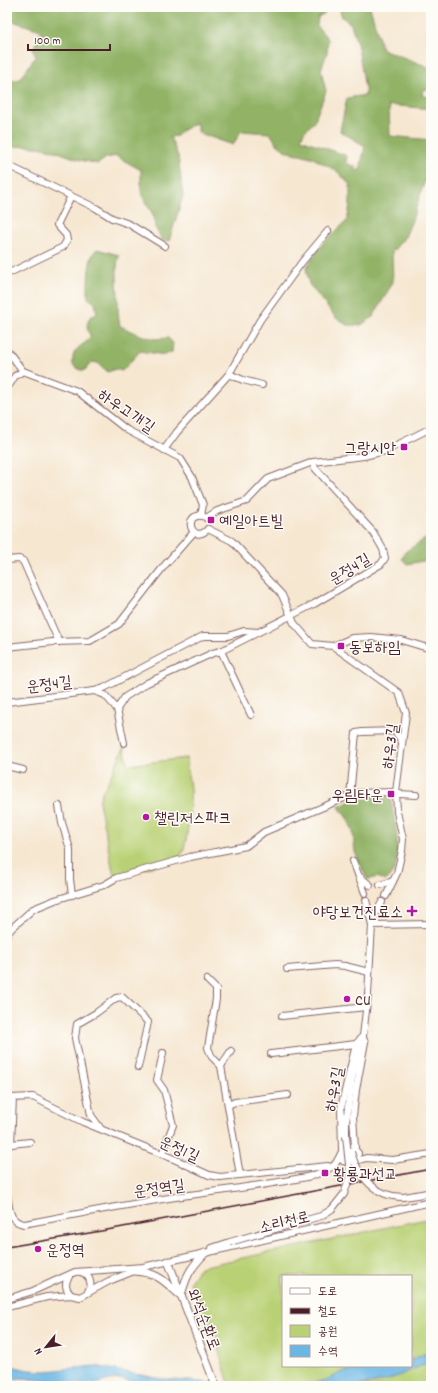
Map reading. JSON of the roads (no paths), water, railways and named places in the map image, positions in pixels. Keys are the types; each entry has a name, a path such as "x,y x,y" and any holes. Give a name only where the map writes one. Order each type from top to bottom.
{"street":[{"path":"7,165 112,218 129,224 165,246"},
{"path":"7,274 63,247 67,240 66,235 56,225 71,196"},
{"path":"164,450 177,432 229,374 260,320 302,262 328,231"},
{"path":"7,350 23,371 15,376 7,388"},
{"name":"하우고개길","path":"23,371 77,391 127,430 180,458 192,477 203,505 204,517 209,525 208,529"},
{"path":"229,374 243,380 262,385"},
{"path":"431,428 385,452 313,462 268,480 248,501 204,517 196,516 190,523 194,532 199,534 204,533 208,529 232,541 282,595 294,623 312,644 333,646 352,638 371,637 401,640 431,649"},
{"name":"운정4길","path":"94,691 105,695 117,709 125,697 147,683 213,653 221,651 260,632 382,564 385,558 383,549 373,532 315,468 313,462"},
{"path":"7,647 90,640 119,624 164,566 194,532"},
{"path":"7,560 19,559 23,561 59,642"},
{"name":"운정4길","path":"7,702 94,691 104,688 203,636 228,636 244,631 260,632"},
{"name":"하우3길","path":"333,646 399,693 406,713 396,792 396,812 403,839 400,863 397,873 372,923"},
{"path":"221,651 251,715"},
{"path":"117,709 124,743"},
{"path":"350,796 356,733 395,731 402,742"},
{"path":"7,766 23,770"},
{"path":"8,932 33,909 55,900 104,885 116,878 190,857 246,846 264,832 350,796 356,792 396,792 399,794 416,796"},
{"path":"59,806 62,823 70,849 70,880 72,895"},
{"path":"353,861 364,893"},
{"path":"359,876 370,885"},
{"path":"380,884 392,882"},
{"name":"하우3길","path":"356,1151 353,1116 356,1090 365,1042 363,1036 372,923 366,900"},
{"path":"372,923 431,924"},
{"path":"287,969 335,965 369,972"},
{"path":"207,980 216,989 216,999 208,1048 212,1057 221,1066 240,1175"},
{"path":"100,1129 91,1115 74,1038 77,1024 96,1013 116,998 122,997 148,1022 138,1067"},
{"path":"282,1016 366,1007"},
{"path":"183,1258 230,1242 309,1220 332,1209 344,1194 350,1175 346,1122 352,1078 363,1036"},
{"name":"하우3길","path":"341,1153 340,1108 356,1044 363,1036"},
{"path":"271,1054 356,1044"},
{"path":"221,1066 231,1051"},
{"path":"162,1154 173,1125 164,1090 157,1080 163,1053"},
{"path":"7,1093 10,1098 12,1098 9,1146 30,1142"},
{"path":"228,1105 235,1102 288,1095"},
{"name":"운정1길","path":"12,1098 33,1097 83,1122 209,1175 220,1177 346,1163"},
{"path":"346,1136 360,1174 371,1186 383,1194 403,1197 431,1192"},
{"path":"334,1165 341,1153 347,1147 352,1147 366,1158"},
{"path":"356,1151 356,1161"},
{"path":"341,1153 343,1161 346,1163 351,1163 366,1158 394,1160 431,1154"},
{"name":"운정역길","path":"7,1195 13,1219 16,1222 24,1224 106,1208 313,1175 334,1165"},
{"name":"소리천로","path":"144,1267 431,1202"},
{"path":"135,1271 147,1272 158,1276 181,1296 187,1276 192,1267 205,1253"},
{"name":"와석순환로","path":"168,1261 216,1386"},
{"path":"7,1307 47,1297 71,1295 80,1297 109,1282 144,1267"},
{"path":"7,1299 32,1291 79,1272 144,1267"},
{"path":"79,1272 86,1274 91,1281 91,1286 87,1293"},
{"path":"71,1274 66,1280 68,1292 71,1295"}],"water":[{"path":"431,1351 431,1362 385,1381 350,1386 148,1386 122,1379 109,1380 93,1385 21,1378 12,1380 7,1384 7,1365 28,1370 46,1371 95,1366 162,1379 228,1384 298,1385 326,1381 340,1373 347,1371 378,1370 389,1367 412,1367 412,1360"}],"railway":[{"path":"7,1247 107,1230 431,1169"}],"place":[{"name":"그랑시안","path":"404,447"},
{"name":"예일아트빌","path":"211,520"},
{"name":"동보하임","path":"341,646"},
{"name":"우림타운","path":"391,794"},
{"name":"챌린저스파크","path":"146,817"},
{"name":"야당보건진료소","path":"412,911"},
{"name":"CU","path":"347,999"},
{"name":"황룡과선교","path":"325,1173"},
{"name":"운정역","path":"38,1249"}]}
